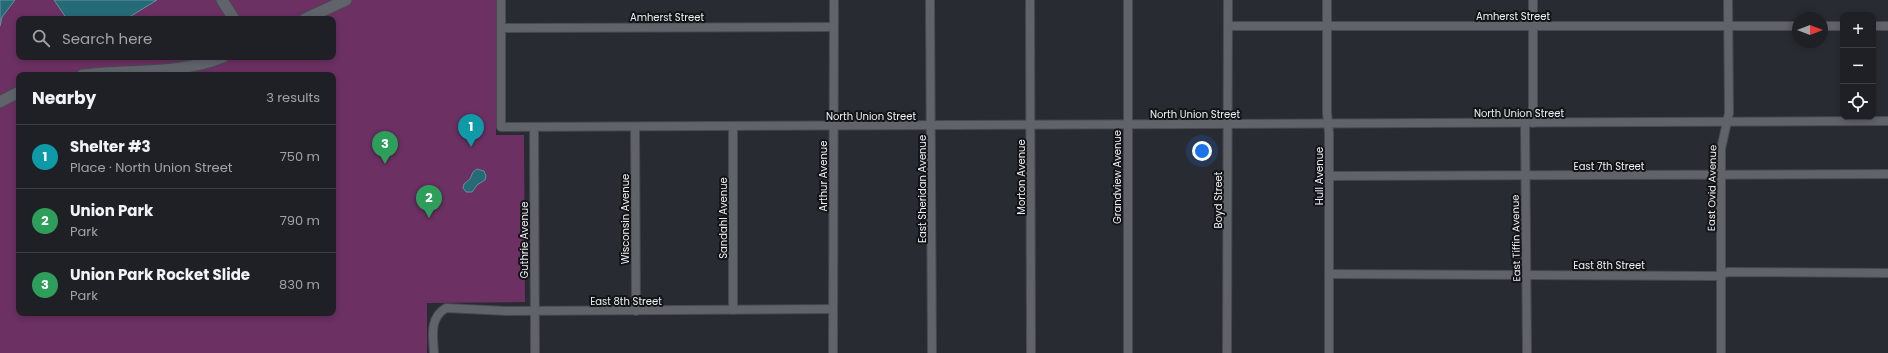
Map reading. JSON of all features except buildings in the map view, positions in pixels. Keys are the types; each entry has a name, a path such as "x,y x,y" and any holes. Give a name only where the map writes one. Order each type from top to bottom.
{"street":[{"path":"222,0 232,16"},
{"path":"311,16 346,0"},
{"path":"501,0 501,28"},
{"name":"Arthur Avenue","path":"833,353 834,0"},
{"name":"East Sheridan Avenue","path":"930,0 932,353"},
{"name":"Morton Avenue","path":"1030,0 1031,353"},
{"name":"Grandview Avenue","path":"1128,0 1128,353"},
{"name":"Boyd Street","path":"1227,353 1228,0"},
{"name":"Hull Avenue","path":"1327,0 1329,353"},
{"name":"East Tiffin Avenue","path":"1527,353 1528,274 1525,176 1529,123 1534,0"},
{"name":"East Ovid Avenue","path":"1721,353 1721,148 1729,113 1728,0"},
{"name":"Amherst Street","path":"1228,26 1792,26"},
{"path":"1828,26 1840,26"},
{"path":"1876,26 1888,26"},
{"name":"Amherst Street","path":"501,28 833,27"},
{"name":"North Union Street","path":"501,28 502,127 1888,121"},
{"path":"131,72 180,69 215,60"},
{"path":"0,102 16,94"},
{"name":"Sandahl Avenue","path":"733,126 733,310"},
{"name":"Guthrie Avenue","path":"534,127 535,353"},
{"name":"Wisconsin Avenue","path":"635,127 636,311"},
{"name":"East 7th Street","path":"1329,176 1888,174"},
{"name":"East 8th Street","path":"1329,274 1716,276 1728,272 1888,273"},
{"name":"East 8th Street","path":"434,353 433,328 435,317 446,308 508,312 833,309"}],"shaded area":[{"path":"15,0 496,0 496,135 524,135 525,302 427,303 427,353 0,353 0,26 2,17"}],"water":[{"path":"0,0 15,0 2,17 0,26"},
{"path":"54,0 157,0 131,16 65,16"},
{"path":"477,169 484,171 486,176 485,180 477,185 472,192 466,192 463,188 464,184 470,179 473,172"}],"place":[{"name":"Shelter #3","path":"471,147"},
{"name":"Union Park Rocket Slide","path":"385,164"},
{"name":"Union Park","path":"429,218"}]}
